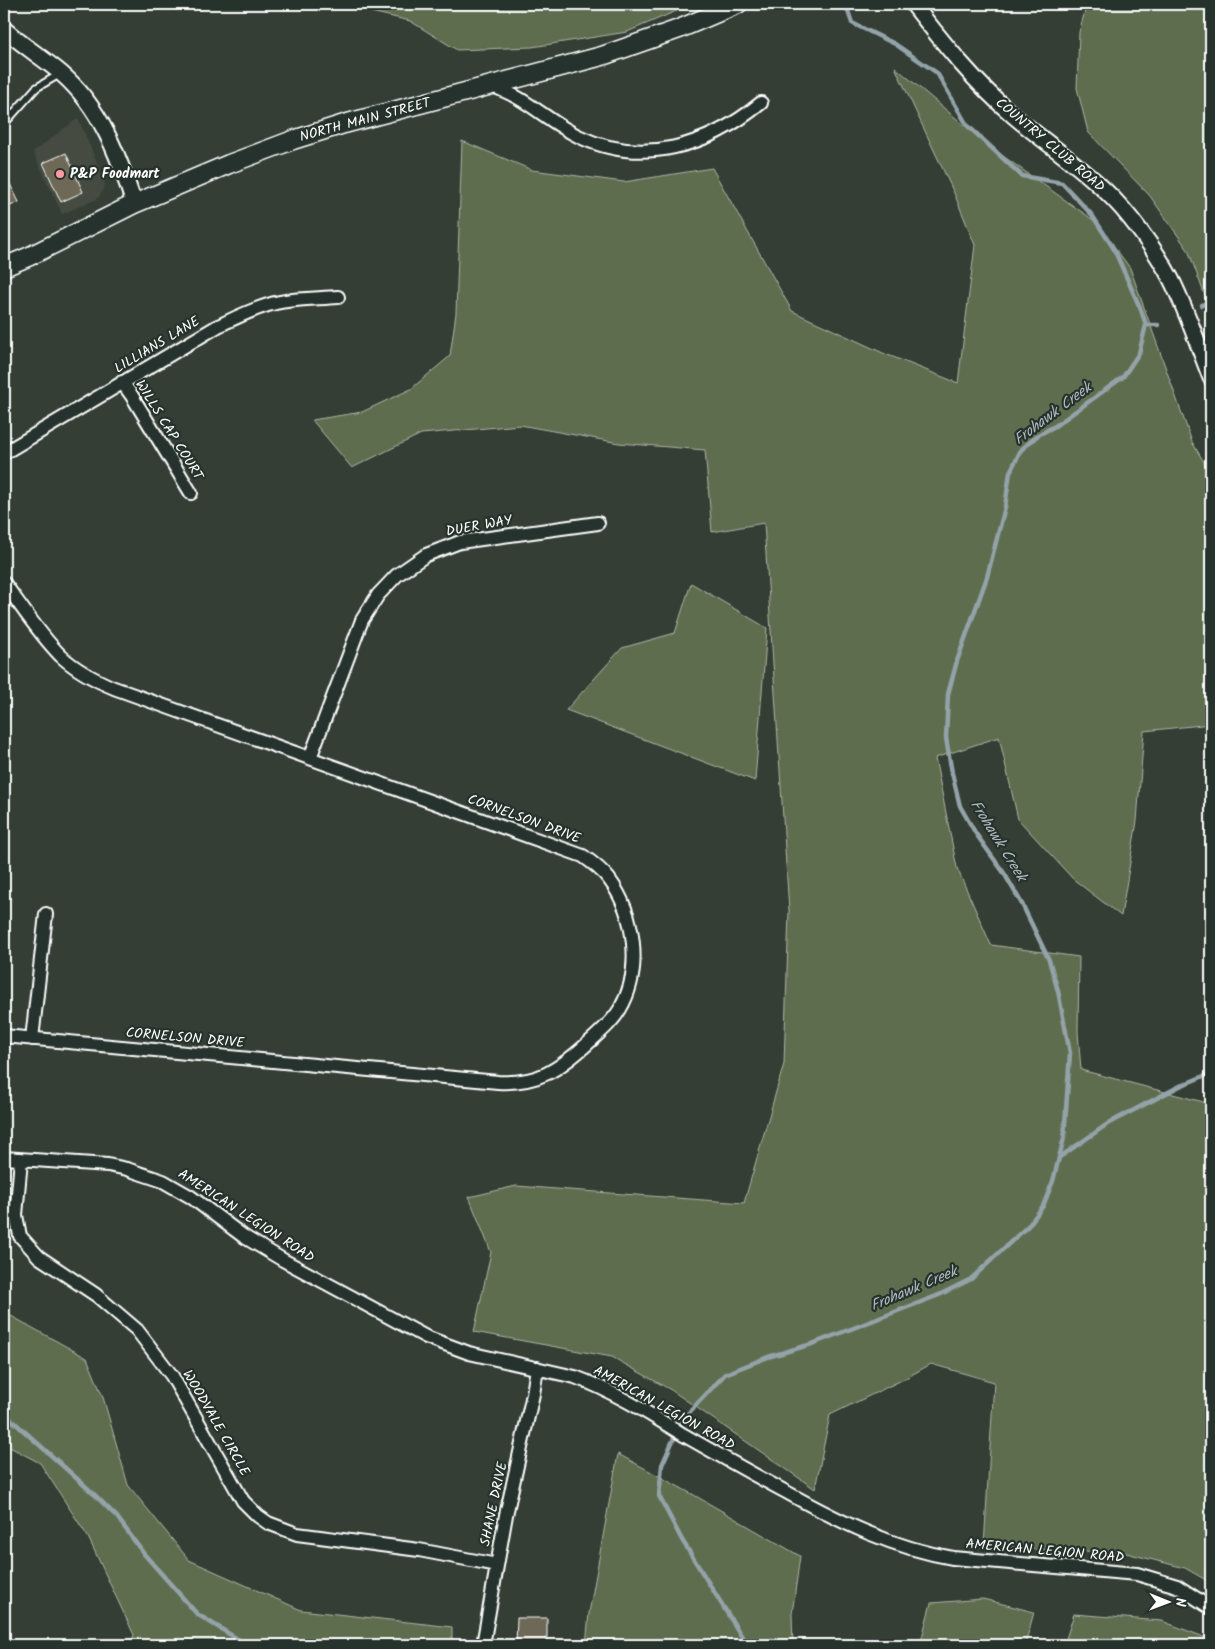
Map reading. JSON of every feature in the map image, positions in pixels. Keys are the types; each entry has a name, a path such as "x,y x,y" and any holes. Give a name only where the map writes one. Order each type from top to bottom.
{"main road":[{"name":"NORTH MAIN STREET","path":"4,267 134,204 229,164 293,140 344,124 493,86 611,53 679,30 738,4"}],"street":[{"name":"COUNTRY CLUB ROAD","path":"913,4 949,50 988,93 1016,118 1088,174 1131,219 1153,249 1171,279 1205,345 1211,378"},
{"path":"4,29 61,73 98,116 128,183 134,204"},
{"path":"493,86 522,100 580,137 611,147 641,151 670,149 699,141 762,104"},
{"name":"LILLIANS LANE","path":"4,453 218,326 247,312 270,304 288,301 338,297"},
{"name":"WILLS CAP COURT","path":"122,382 191,493"},
{"name":"DUER WAY","path":"310,758 362,620 378,595 397,575 426,555 460,542 598,523"},
{"name":"CORNELSON DRIVE","path":"4,583 62,656 79,670 96,680 573,851 595,864 618,893 628,916 634,961 628,994 620,1010 610,1022 557,1069 535,1079 511,1082 4,1036"},
{"path":"32,1039 46,914"},
{"name":"AMERICAN LEGION ROAD","path":"4,1158 108,1165 163,1181 191,1197 243,1236 283,1260 426,1337 469,1354 584,1380 612,1393 825,1514 887,1542 927,1554 953,1558 1136,1574 1177,1586 1211,1608"},
{"name":"WOODVALE CIRCLE","path":"21,1160 16,1215 20,1236 39,1257 96,1295 137,1330 172,1376 243,1501 258,1516 277,1527 297,1534 419,1550 497,1565"},
{"name":"SHANE DRIVE","path":"483,1645 497,1565 537,1368"}],"lane":[{"path":"4,124 36,88 61,73"}],"shaded area":[{"path":"78,118 105,181 104,189 97,199 62,214 33,152"}],"green space":[{"path":"336,4 693,4 627,32 532,47 457,50 410,21"},
{"path":"1087,4 1211,4 1211,312 1188,250 1150,196 1088,132 1077,88 1079,32"},
{"path":"895,67 989,146 1096,222 1130,268 1192,442 1211,474 1211,724 1144,731 1137,821 1121,916 1073,879 1018,819 999,737 935,758 957,868 991,945 1079,957 1078,1032 1081,1070 1211,1104 1211,1583 1185,1568 1122,1552 1040,1550 984,1546 994,1382 931,1364 830,1415 815,1489 671,1390 612,1357 474,1332 491,1252 469,1197 516,1186 744,1203 784,1064 789,911 764,523 712,532 705,450 619,443 520,425 421,434 352,468 312,420 362,412 411,389 450,356 456,313 462,141 532,170 624,182 712,168 792,311 883,353 958,383 975,245 954,193"},
{"path":"691,583 767,628 755,781 566,710 622,648 675,633"},
{"path":"4,1312 87,1358 103,1397 128,1485 189,1560 301,1610 452,1627 452,1645 130,1645 134,1635 88,1537 40,1463 4,1444"},
{"path":"618,1454 800,1556 792,1614 793,1645 586,1645 589,1613"},
{"path":"983,1599 1034,1612 1025,1645 920,1645 931,1603"},
{"path":"1074,1614 1162,1621 1204,1637 1209,1645 1064,1645"}],"building":[{"path":"66,153 83,192 61,202 43,163"},
{"path":"4,172 19,202 4,209"},
{"path":"517,1618 547,1618 547,1645 516,1645"}],"waterway":[{"name":"Frohawk Creek","path":"747,1645 682,1540 659,1496 662,1465 682,1420 725,1374 768,1357 812,1344 939,1295 971,1279 1029,1225 1043,1206 1053,1181 1064,1138 1070,1053 1058,991 1049,960 1022,904 960,806 946,738 948,694 957,661 987,577 1005,507 1010,472 1021,450 1038,435 1055,426 1123,377 1139,353 1146,325 1114,249 1092,215 1062,183 1022,176 967,125 937,73 895,44 852,23 848,11 841,4"},
{"path":"1202,305 1211,301"},
{"path":"1146,325 1158,325"},
{"path":"1060,1157 1109,1123 1180,1086 1211,1073"},
{"path":"4,1413 117,1517 144,1554 197,1614 247,1645"}],"place":[{"name":"P&P Foodmart","path":"60,174"}]}
